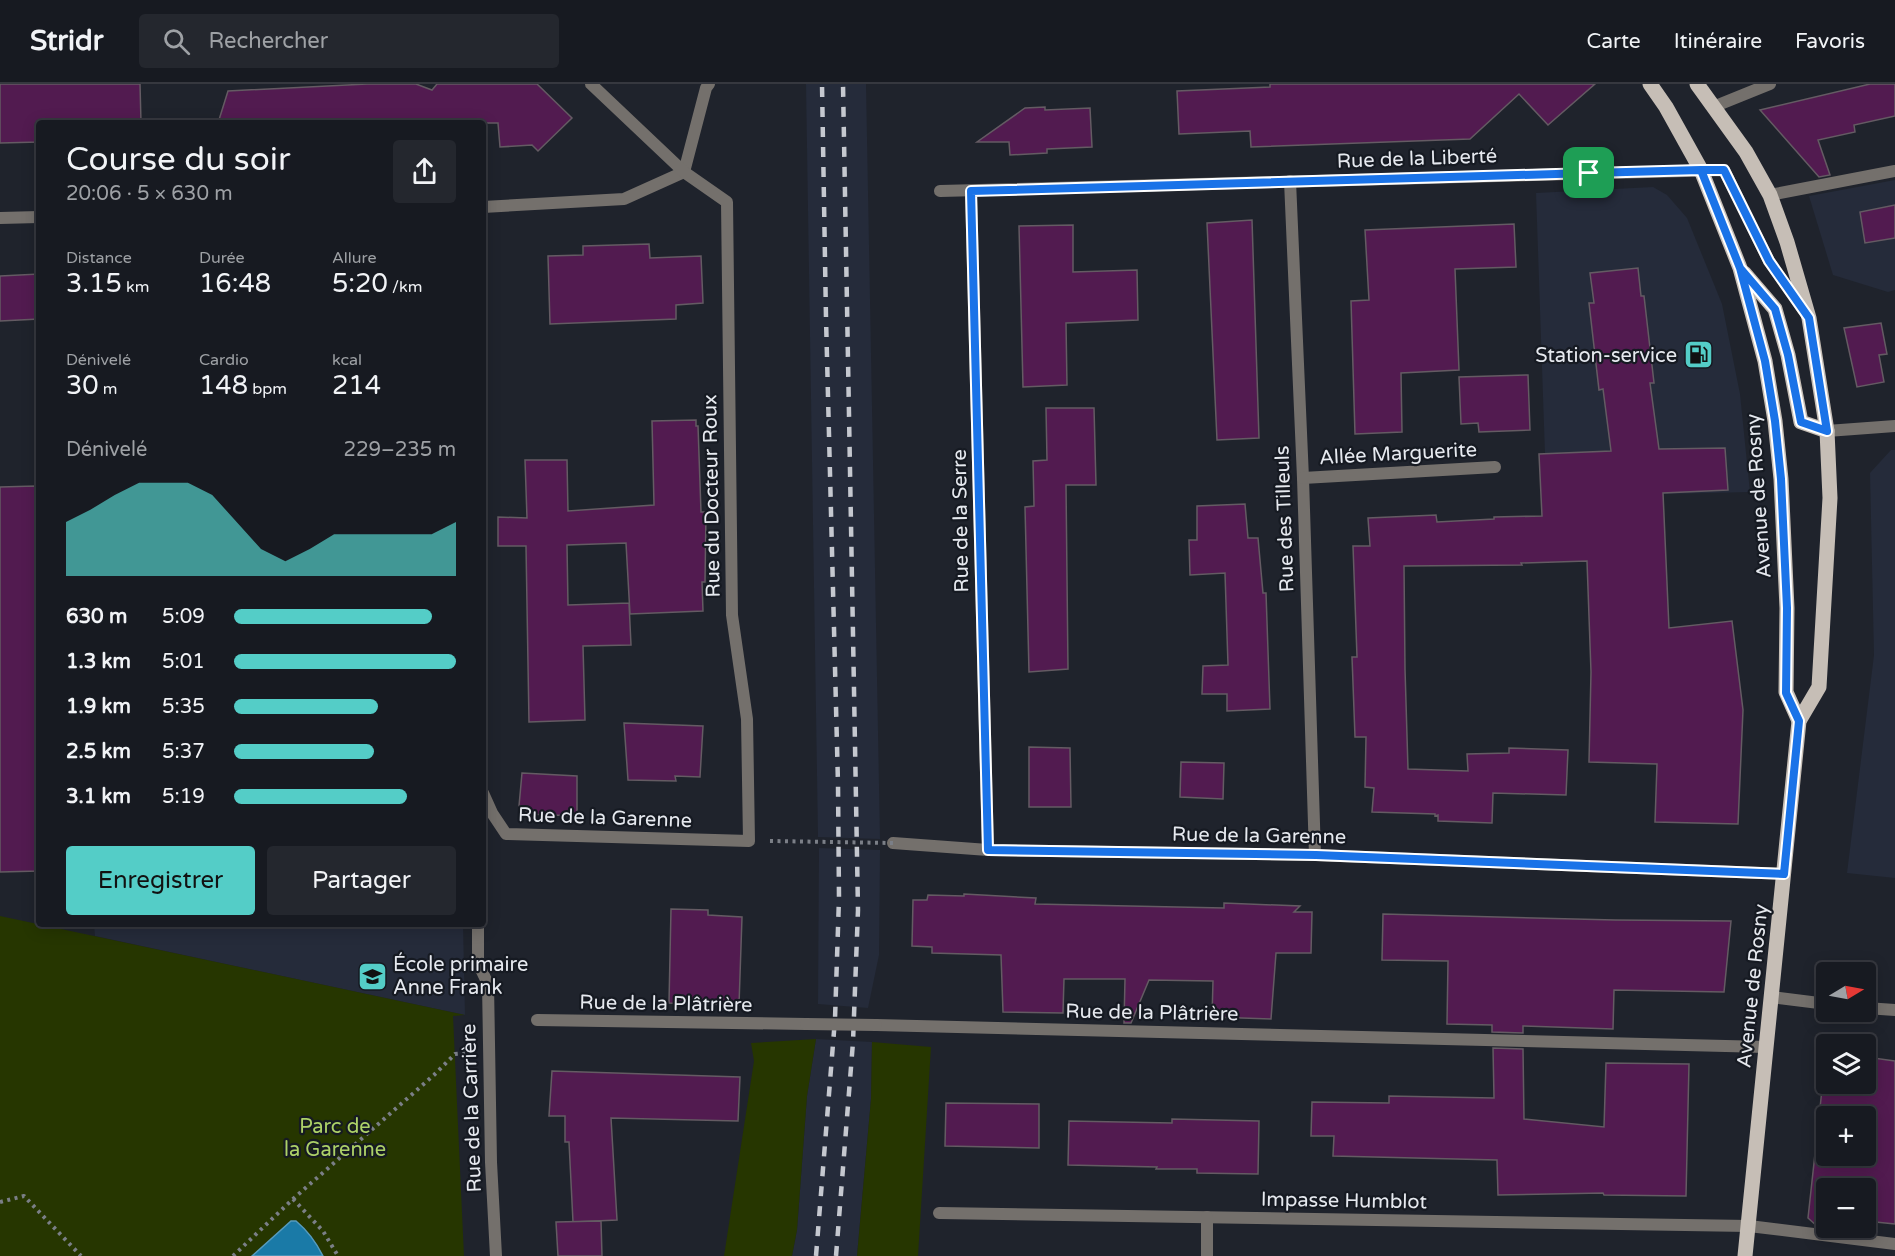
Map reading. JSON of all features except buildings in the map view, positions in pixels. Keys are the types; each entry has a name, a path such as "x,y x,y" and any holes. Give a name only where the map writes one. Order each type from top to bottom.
{"main road":[{"name":"Avenue de Rosny","path":"1650,84 1666,107 1701,170 1740,268 1765,361 1775,421 1781,479 1786,596 1786,693 1799,721"},
{"name":"Avenue de Rosny","path":"1697,84 1746,152 1770,195 1787,242 1809,318 1827,431 1830,498 1819,687 1799,721 1745,1256"},
{"name":"Avenue de Rosny","path":"1740,268 1775,309 1788,355 1801,422 1827,431"}],"street":[{"path":"591,84 684,172"},
{"path":"684,172 706,88 710,84"},
{"path":"1713,107 1770,84"},
{"name":"Rue de la Liberté","path":"940,191 1724,170 1769,261 1809,318"},
{"path":"1770,195 1895,171"},
{"path":"486,207 624,199 684,172"},
{"name":"Rue du Docteur Roux","path":"684,172 727,202 732,615 747,719 749,841"},
{"name":"Rue des Tilleuls","path":"1290,181 1316,855"},
{"name":"Rue de la Serre","path":"971,191 988,850"},
{"path":"0,218 36,217"},
{"path":"1827,431 1895,426"},
{"name":"Allée Marguerite","path":"1303,478 1495,467"},
{"name":"Rue de la Garenne","path":"486,800 506,834 749,841"},
{"name":"Rue de la Garenne","path":"893,843 988,850 1316,855 1784,874"},
{"name":"Rue de la Carrière","path":"478,927 478,963 488,984 491,1162 496,1256"},
{"path":"1771,997 1816,1003"},
{"path":"1876,1009 1895,1010"},
{"name":"Rue de la Plâtrière","path":"537,1020 876,1025 1766,1047"},
{"name":"Impasse Humblot","path":"939,1213 1749,1226 1895,1244"},
{"path":"1207,1217 1207,1256"}],"path":[{"path":"770,841 893,843"},
{"path":"233,1256 293,1199 434,1075 441,1066"},
{"path":"0,1202 24,1196 81,1256"},
{"path":"293,1199 323,1231 338,1256"}],"shaded area":[{"path":"806,84 866,84 880,839 818,837"},
{"path":"1895,180 1895,290 1888,292 1833,275 1809,196"},
{"path":"1653,187 1667,195 1687,218 1722,304 1740,394 1750,492 1585,496 1545,454 1536,193"},
{"path":"1891,450 1895,450 1895,878 1847,873 1874,655 1870,473"},
{"path":"819,848 880,850 879,955 868,1008 818,1004"},
{"name":"École primaire Anne Frank","path":"94,927 463,927 465,1015 95,936"},
{"path":"816,1039 872,1042 871,1099 857,1256 792,1256 797,1230 807,1096"}],"green space":[{"name":"Parc de la Garenne","path":"0,916 36,924 36,927 52,927 465,1015 453,1016 464,1256 0,1256"},
{"path":"816,1039 807,1096 797,1230 792,1256 724,1256 754,1061 751,1043"},
{"path":"872,1042 931,1047 918,1256 857,1256 871,1099"}],"water":[{"path":"291,1221 296,1221 315,1241 323,1256 252,1256"}],"railway":[{"path":"816,1256 835,1019 839,898 822,84"},
{"path":"836,1256 853,1042 858,910 843,84"}],"place":[{"name":"Station-service","path":"1698,355"},
{"name":"École primaire Anne Frank","path":"372,976"}],"route":[{"path":"1589,173 971,191 988,850 1316,855 1784,874 1799,721 1786,693 1787,608 1781,479 1775,421 1765,361 1740,268 1701,170 1724,170 1769,261 1809,318 1827,431 1801,422 1788,355 1775,309 1740,268 1724,226 1701,170 1589,173"}]}
